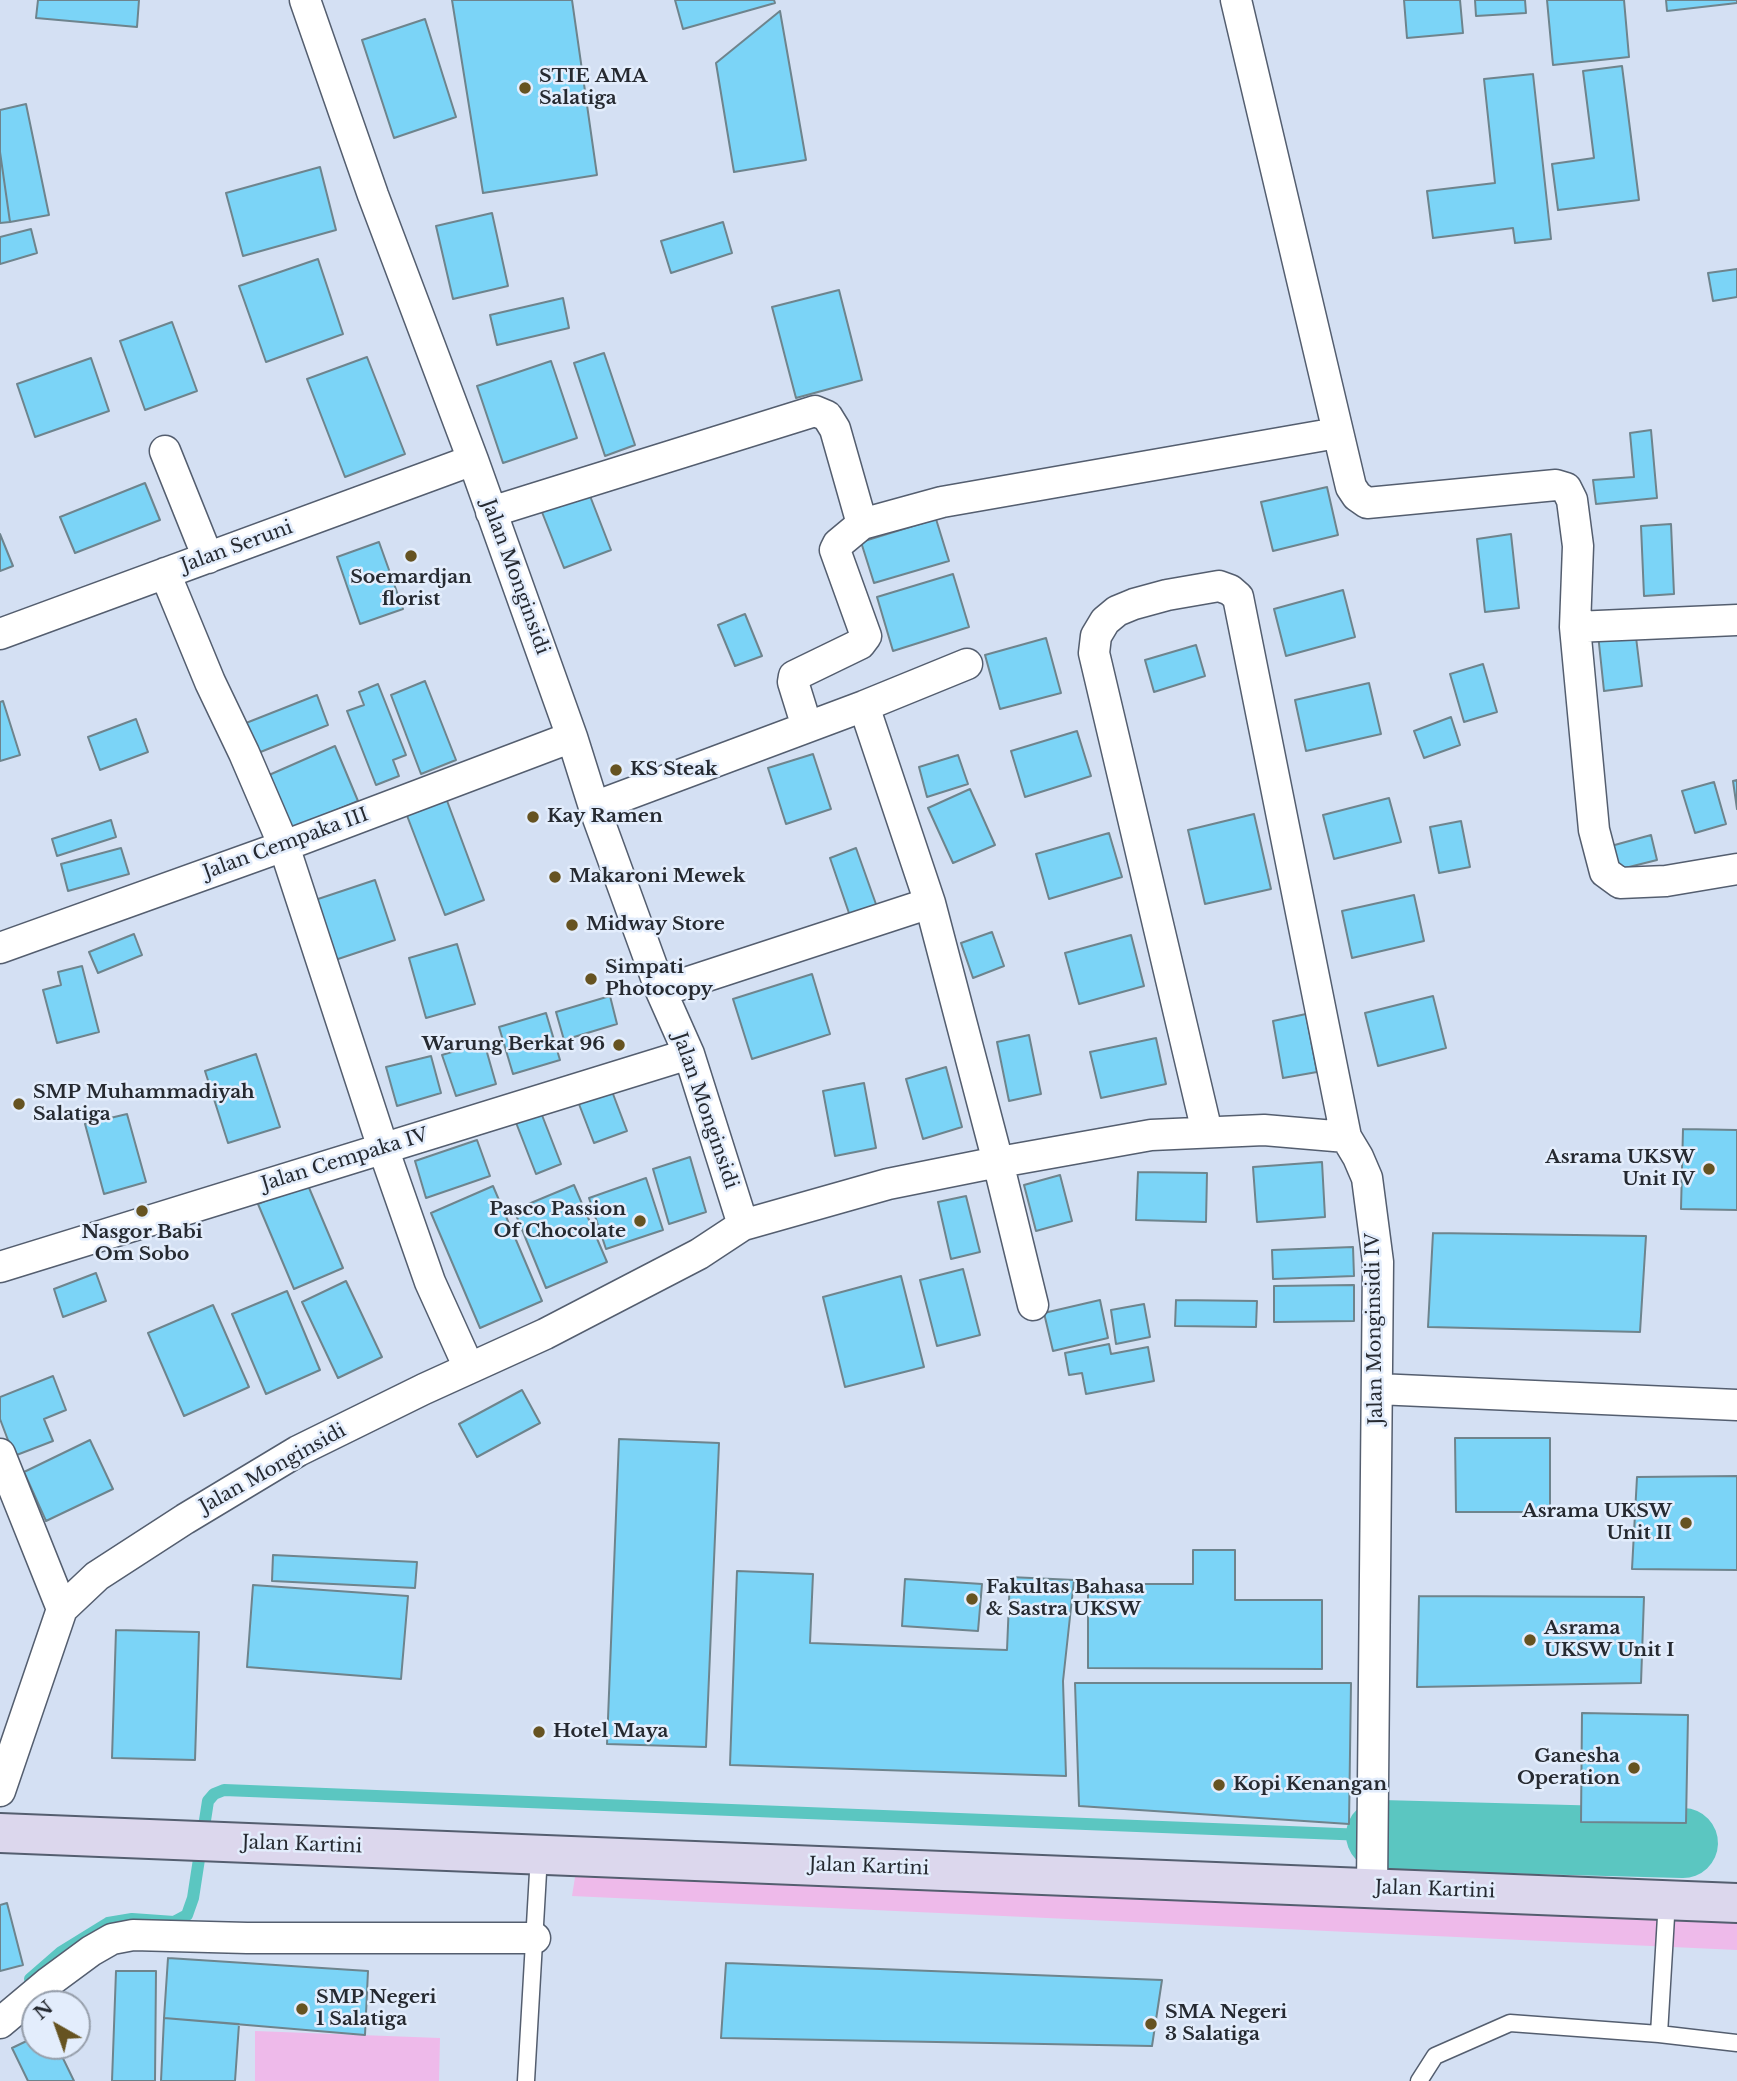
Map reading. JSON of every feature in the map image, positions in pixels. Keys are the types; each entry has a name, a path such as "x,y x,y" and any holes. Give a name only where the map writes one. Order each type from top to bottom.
{"main road":[{"name":"Jalan Kartini","path":"0,1833 1737,1903"}],"street":[{"name":"Jalan Monginsidi","path":"0,1791 62,1609 97,1576 298,1451 640,1286 699,1255 743,1225 690,1054 661,990 594,807 572,737 473,460 373,195 305,0"},
{"path":"1236,0 1350,488 1367,503 1556,485 1566,488 1572,500 1578,546 1575,627 1594,830 1605,872 1620,883 1666,881 1737,869"},
{"path":"491,512 815,411 827,416 837,433 862,524"},
{"path":"807,727 793,682 794,676 860,644 866,636 835,551 838,544 862,524 943,502 1337,433"},
{"path":"165,451 208,558"},
{"name":"Jalan Seruni","path":"0,634 473,460"},
{"path":"165,573 210,682 284,846 430,1282 469,1368"},
{"name":"Jalan Monginsidi IV","path":"1208,1132 1094,653 1096,636 1105,621 1117,611 1167,595 1219,586 1238,597 1346,1137 1367,1178 1371,1199 1378,1262 1372,1888"},
{"path":"1575,627 1737,620"},
{"path":"594,807 864,706 967,664"},
{"path":"864,706 929,903 1033,1305"},
{"name":"Jalan Cempaka III","path":"0,948 284,846 572,737"},
{"path":"661,990 929,903"},
{"name":"Jalan Cempaka IV","path":"0,1267 690,1054"},
{"path":"743,1225 888,1184 1151,1135 1264,1130 1346,1137"},
{"path":"1377,1389 1737,1405"},
{"path":"0,1454 62,1609"},
{"path":"0,2023 91,1951 112,1939 133,1935 247,1938 535,1938"}],"lane":[{"path":"526,2081 539,1855"},
{"path":"1659,2034 1667,1900"},
{"path":"1419,2081 1435,2056 1510,2023 1659,2034 1737,2043"}],"shaded area":[{"path":"576,1871 1737,1916 1737,1950 572,1896"},
{"path":"255,2031 440,2038 439,2081 255,2081"}],"building":[{"path":"38,0 139,0 137,27 36,18"},
{"name":"STIE AMA Salatiga","path":"452,0 572,0 597,175 483,193"},
{"path":"675,0 774,0 775,3 683,29"},
{"path":"1404,0 1460,0 1463,33 1407,38"},
{"path":"1475,0 1525,0 1526,13 1476,16"},
{"path":"1547,0 1624,0 1629,57 1553,65"},
{"path":"1666,0 1737,0 1737,3 1667,11"},
{"path":"780,11 806,160 734,172 716,63"},
{"path":"425,19 456,117 394,138 362,40"},
{"path":"1622,66 1639,200 1558,210 1552,164 1594,158 1583,71"},
{"path":"1533,74 1551,239 1515,243 1513,228 1433,238 1427,191 1495,183 1484,79"},
{"path":"26,104 49,215 10,222 0,152 0,110"},
{"path":"0,152 10,222 0,223"},
{"path":"320,167 336,230 243,256 226,193"},
{"path":"492,213 508,286 453,299 436,226"},
{"path":"723,222 732,253 671,273 661,241"},
{"path":"31,229 37,253 0,264 0,237"},
{"path":"318,259 343,334 266,362 239,286"},
{"path":"1737,269 1737,297 1713,301 1708,273"},
{"path":"839,290 862,380 796,398 772,307"},
{"path":"563,298 569,328 497,345 490,315"},
{"path":"172,322 197,391 145,410 120,341"},
{"path":"604,353 635,445 605,456 574,363"},
{"path":"367,357 405,454 345,477 307,379"},
{"path":"91,358 109,411 35,437 17,384"},
{"path":"551,361 577,438 503,463 477,386"},
{"path":"1651,430 1657,498 1596,504 1593,480 1634,477 1630,433"},
{"path":"145,483 160,520 75,553 60,517"},
{"path":"585,483 611,550 564,568 538,502"},
{"path":"1327,487 1338,535 1273,551 1261,502"},
{"path":"936,519 949,561 874,583 861,542"},
{"path":"1671,524 1674,594 1644,596 1641,526"},
{"path":"0,534 13,566 0,571"},
{"path":"1511,534 1519,608 1485,612 1477,539"},
{"path":"379,542 403,609 360,624 337,557"},
{"path":"953,574 969,627 893,651 877,597"},
{"path":"1343,590 1355,637 1286,656 1274,609"},
{"path":"745,614 762,656 735,666 718,625"},
{"path":"1635,629 1642,686 1604,691 1598,634"},
{"path":"1046,638 1061,693 1000,709 985,655"},
{"path":"1196,645 1205,676 1154,692 1145,660"},
{"path":"1483,664 1497,712 1464,722 1450,674"},
{"path":"425,681 456,760 421,774 391,695"},
{"path":"1369,683 1381,734 1306,751 1295,700"},
{"path":"378,684 406,755 393,760 399,776 376,785 347,711 364,705 359,692"},
{"path":"317,695 328,725 258,753 246,723"},
{"path":"3,701 20,755 0,761 0,702"},
{"path":"1451,717 1460,745 1424,758 1414,731"},
{"path":"136,719 148,752 100,770 88,737"},
{"path":"1077,731 1091,776 1025,797 1011,751"},
{"path":"335,746 358,801 292,829 269,775"},
{"path":"813,754 831,809 786,824 768,768"},
{"path":"958,755 968,784 927,797 919,767"},
{"path":"1737,780 1737,809 1733,781"},
{"path":"1714,782 1726,824 1695,833 1682,791"},
{"path":"970,789 995,845 953,863 928,808"},
{"path":"446,798 484,900 445,915 406,813"},
{"path":"1389,798 1401,842 1334,859 1323,815"},
{"path":"1254,814 1271,889 1205,904 1188,830"},
{"path":"111,820 116,837 57,856 52,839"},
{"path":"1461,821 1470,867 1439,873 1430,827"},
{"path":"1109,833 1122,877 1049,899 1036,854"},
{"path":"1651,835 1657,860 1617,870 1611,846"},
{"path":"121,848 129,874 68,891 61,864"},
{"path":"856,848 877,907 850,916 830,858"},
{"path":"375,880 395,940 335,960 315,900"},
{"path":"1414,895 1424,941 1352,958 1342,911"},
{"path":"992,932 1004,966 973,978 961,943"},
{"path":"134,934 142,955 98,973 89,952"},
{"path":"1131,935 1144,986 1079,1004 1065,953"},
{"path":"457,944 475,1004 426,1018 409,958"},
{"path":"82,966 99,1032 57,1043 43,990 61,985 58,972"},
{"path":"812,974 830,1034 752,1059 733,999"},
{"path":"610,996 617,1024 564,1040 556,1012"},
{"path":"1433,996 1446,1048 1378,1066 1365,1013"},
{"path":"546,1013 560,1060 513,1074 499,1027"},
{"path":"1306,1014 1317,1072 1283,1078 1273,1021"},
{"path":"1029,1035 1041,1094 1009,1101 997,1042"},
{"path":"1156,1038 1166,1084 1101,1098 1090,1052"},
{"path":"484,1042 496,1084 456,1096 442,1055"},
{"path":"256,1054 280,1127 228,1143 205,1071"},
{"path":"431,1056 441,1093 397,1106 386,1067"},
{"path":"946,1067 962,1127 923,1139 906,1079"},
{"path":"864,1083 876,1148 835,1156 823,1091"},
{"path":"610,1086 627,1131 594,1143 577,1099"},
{"path":"540,1110 561,1164 536,1174 515,1120"},
{"path":"127,1114 146,1182 104,1194 85,1124"},
{"name":"Asrama UKSW Unit IV","path":"1683,1129 1737,1130 1737,1210 1681,1209"},
{"path":"477,1140 490,1176 426,1198 415,1161"},
{"path":"690,1157 706,1212 669,1224 653,1169"},
{"path":"1322,1162 1325,1217 1257,1222 1253,1167"},
{"path":"1138,1172 1207,1173 1206,1222 1136,1220"},
{"path":"1060,1175 1072,1221 1036,1231 1024,1185"},
{"path":"646,1178 663,1230 606,1249 589,1198"},
{"path":"307,1183 343,1268 294,1289 258,1204"},
{"path":"574,1185 607,1262 546,1288 514,1210"},
{"path":"493,1186 542,1301 480,1328 431,1213"},
{"path":"966,1196 980,1252 951,1259 938,1202"},
{"path":"1433,1233 1646,1236 1640,1332 1428,1327"},
{"path":"1353,1247 1354,1276 1273,1279 1272,1250"},
{"path":"963,1269 980,1335 937,1346 920,1280"},
{"path":"96,1273 106,1301 63,1317 54,1289"},
{"path":"901,1276 924,1367 845,1387 823,1297"},
{"path":"346,1281 382,1357 338,1378 302,1302"},
{"path":"1354,1285 1354,1321 1274,1322 1274,1286"},
{"path":"287,1291 320,1370 266,1394 232,1314"},
{"path":"1100,1300 1108,1338 1053,1351 1044,1313"},
{"path":"1176,1300 1257,1301 1256,1327 1175,1326"},
{"path":"1144,1304 1150,1337 1116,1344 1111,1310"},
{"path":"213,1305 249,1387 184,1416 148,1333"},
{"path":"1109,1344 1111,1354 1148,1347 1154,1381 1086,1394 1082,1373 1069,1375 1065,1353"},
{"path":"53,1376 66,1410 44,1419 53,1441 14,1456 0,1419 0,1397"},
{"path":"522,1390 540,1423 477,1457 459,1424"},
{"path":"1455,1438 1550,1438 1550,1512 1456,1512"},
{"path":"619,1439 719,1443 706,1747 607,1744"},
{"path":"90,1440 113,1489 46,1521 24,1472"},
{"name":"Asrama UKSW Unit II","path":"1737,1476 1737,1570 1632,1569 1637,1477"},
{"path":"1193,1550 1235,1550 1235,1600 1322,1600 1322,1669 1088,1668 1088,1584 1193,1584"},
{"path":"273,1555 417,1562 415,1588 272,1581"},
{"path":"737,1571 813,1574 810,1643 1007,1650 1010,1577 1074,1580 1063,1681 1066,1776 730,1765"},
{"path":"905,1579 982,1584 978,1631 902,1626"},
{"path":"253,1585 408,1596 401,1679 247,1667"},
{"name":"Asrama UKSW Unit I","path":"1419,1596 1644,1597 1641,1683 1417,1687"},
{"path":"116,1630 199,1632 195,1760 112,1758"},
{"path":"1075,1683 1351,1683 1349,1824 1079,1806"},
{"name":"Ganesha Operation","path":"1582,1713 1688,1715 1686,1823 1581,1822"},
{"path":"7,1903 23,1965 0,1971 0,1905"},
{"path":"168,1958 368,1971 365,2035 164,2018"},
{"path":"726,1963 1162,1980 1152,2046 721,2038"},
{"path":"116,1971 156,1971 155,2081 112,2081"},
{"path":"164,2018 239,2024 235,2081 161,2081"},
{"path":"21,2044 21,2060 64,2060 74,2081 28,2081 12,2048"}],"waterway":[{"path":"30,1979 61,1952 108,1923 132,1919 174,1922 187,1915 193,1898 208,1801 214,1794 224,1790 1365,1835"},
{"path":"1381,1835 1683,1843"}],"place":[{"name":"STIE AMA Salatiga","path":"525,88"},
{"name":"Soemardjan florist","path":"411,556"},
{"name":"KS Steak","path":"616,770"},
{"name":"Kay Ramen","path":"533,817"},
{"name":"Makaroni Mewek","path":"555,877"},
{"name":"Midway Store","path":"572,925"},
{"name":"Simpati Photocopy","path":"591,979"},
{"name":"Warung Berkat 96","path":"619,1045"},
{"name":"SMP Muhammadiyah Salatiga","path":"19,1104"},
{"name":"Asrama UKSW Unit IV","path":"1709,1169"},
{"name":"Nasgor Babi Om Sobo","path":"142,1211"},
{"name":"Pasco Passion Of Chocolate","path":"640,1221"},
{"name":"Asrama UKSW Unit II","path":"1686,1523"},
{"name":"Fakultas Bahasa & Sastra UKSW","path":"972,1599"},
{"name":"Asrama UKSW Unit I","path":"1530,1640"},
{"name":"Hotel Maya","path":"539,1732"},
{"name":"Ganesha Operation","path":"1634,1768"},
{"name":"Kopi Kenangan","path":"1219,1785"},
{"name":"SMP Negeri 1 Salatiga","path":"302,2009"},
{"name":"SMA Negeri 3 Salatiga","path":"1151,2024"}]}
